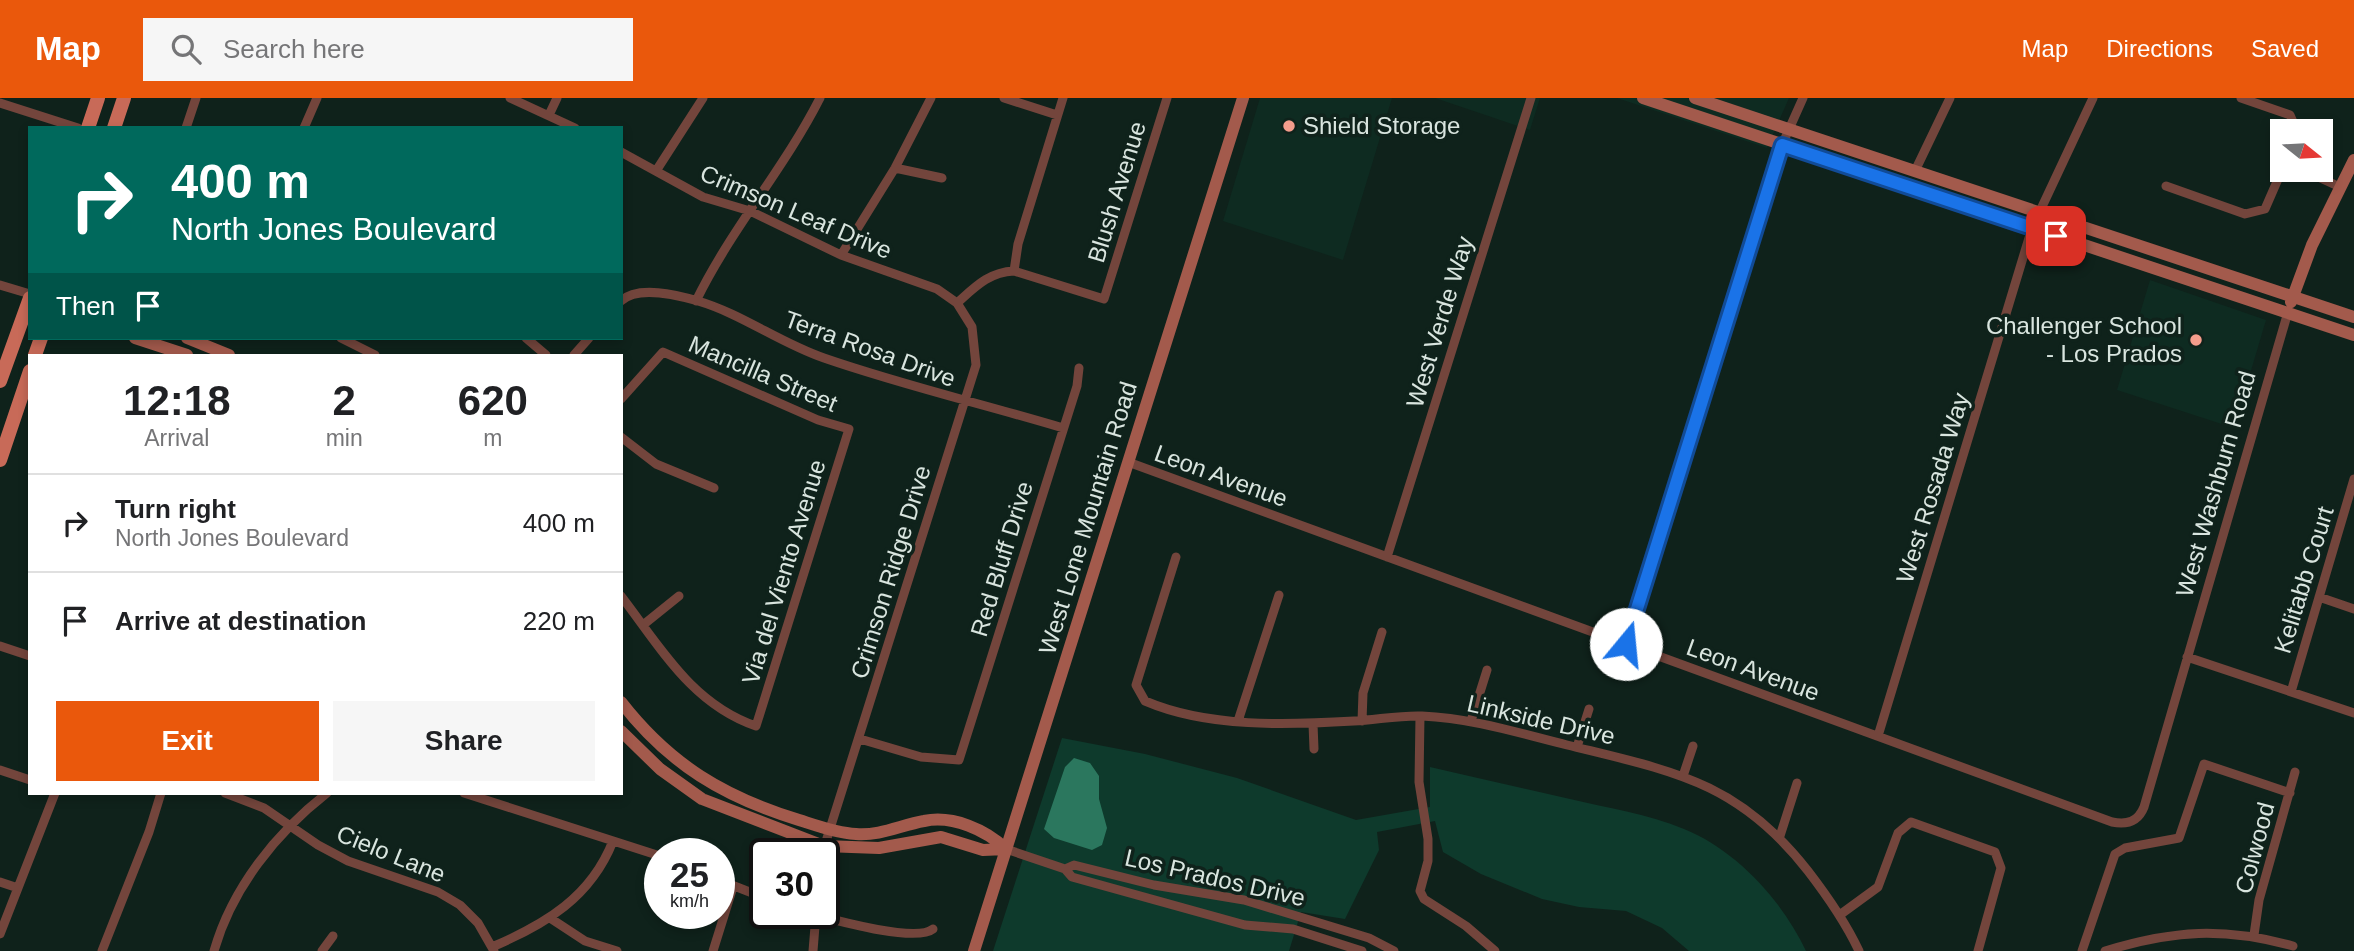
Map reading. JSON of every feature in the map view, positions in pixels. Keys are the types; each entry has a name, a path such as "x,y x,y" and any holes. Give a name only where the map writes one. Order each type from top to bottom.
{"main road":[{"path":"89,126 98,98"},
{"path":"115,126 124,98"},
{"name":"West Lone Mountain Road","path":"974,951 1243,98"},
{"path":"1643,98 2354,335"},
{"path":"1695,98 2354,317"},
{"name":"West Washburn Road","path":"2288,312 2312,245 2354,160"},
{"path":"0,382 28,302"},
{"path":"141,340 185,354"},
{"path":"197,340 227,354"},
{"path":"0,460 28,377"},
{"path":"623,704 676,759 718,789 762,808 830,830 857,835 898,830 925,820 956,823 988,833 1006,849"},
{"path":"623,733 660,769 702,799 793,838"},
{"path":"840,849 879,848 941,837 983,850 1006,849"}],"street":[{"path":"187,126 196,98"},
{"path":"305,126 317,98"},
{"path":"510,98 571,126"},
{"path":"549,115 557,98"},
{"path":"656,171 703,98"},
{"path":"696,301 712,269 820,98"},
{"path":"841,255 895,168 931,98"},
{"path":"1004,98 1057,115"},
{"path":"957,303 984,279 1003,271 1014,271 1018,244 1063,98"},
{"name":"Blush Avenue","path":"1014,271 1104,299 1167,98"},
{"name":"West Verde Way","path":"1387,557 1531,98"},
{"path":"1626,644 1782,145 1803,98"},
{"path":"1915,172 1950,98"},
{"name":"West Rosada Way","path":"1878,736 2032,228 2093,98"},
{"path":"2241,98 2290,115 2292,119"},
{"path":"0,103 72,126"},
{"name":"Crimson Leaf Drive","path":"623,153 703,197 750,212 841,255 937,289 957,303"},
{"path":"895,168 942,178"},
{"path":"2166,186 2245,214 2265,209 2277,182"},
{"path":"2329,182 2340,187"},
{"path":"0,285 28,295"},
{"name":"Terra Rosa Drive","path":"624,298 644,292 696,301 727,312 821,357 964,403 1063,428"},
{"name":"Crimson Ridge Drive","path":"827,838 976,365 975,336 957,303"},
{"name":"West Washburn Road","path":"2130,822 2138,817 2144,807 2288,312"},
{"path":"345,340 373,354"},
{"path":"528,340 545,354"},
{"path":"575,354 587,340"},
{"name":"Mancilla Street","path":"623,397 663,352 818,419 849,429"},
{"name":"Red Bluff Drive","path":"860,738 921,757 959,760 1077,386 1079,368"},
{"name":"Via del Viento Avenue","path":"643,625 684,678 707,702 732,718 756,726 849,429"},
{"path":"623,439 656,464 713,488"},
{"name":"Leon Avenue","path":"1128,462 2112,822 2130,822"},
{"name":"Kelitabb Court","path":"2291,692 2354,479"},
{"name":"Linkside Drive","path":"1176,557 1136,685 1145,701 1157,706 1238,721 1313,724 1420,716 1471,721 1683,776 1737,801 1780,836 1841,914 1859,951"},
{"path":"1238,721 1279,595"},
{"path":"623,599 643,625 679,596"},
{"path":"2319,597 2354,609"},
{"path":"1362,720 1363,693 1382,632"},
{"path":"0,646 28,655"},
{"path":"2187,657 2354,713"},
{"path":"1471,721 1487,670"},
{"path":"1577,747 1589,709"},
{"path":"1420,716 1419,782 1428,839 1428,861 1420,891 1424,899 1466,926 1494,951"},
{"path":"1313,724 1314,749"},
{"path":"1683,776 1693,746"},
{"path":"2082,951 2112,859 2125,848 2179,838 2204,764 2290,793"},
{"path":"0,770 28,779"},
{"name":"Colwood","path":"2254,935 2259,900 2295,772"},
{"path":"1780,836 1797,783"},
{"path":"0,934 54,795"},
{"path":"102,951 149,832 160,795"},
{"name":"Cielo Lane","path":"230,795 264,808 348,861 438,892 460,905 478,923 493,949"},
{"path":"214,951 244,885 290,825 325,795"},
{"path":"470,795 644,851"},
{"path":"1841,914 1878,887 1898,833 1911,822 1995,852 2001,868 1978,951"},
{"path":"493,949 550,918 569,904 595,877 613,841"},
{"name":"Los Prados Drive","path":"1006,849 1066,869 1072,877 1150,900 1245,925 1293,929 1362,951"},
{"name":"Los Prados Drive","path":"1066,869 1074,864 1154,886 1244,900 1369,938 1394,951"},
{"path":"0,882 18,888"},
{"path":"550,918 585,941 617,951"},
{"path":"840,920 899,934 927,934 933,929"},
{"path":"713,951 720,929"},
{"path":"813,951 814,929"},
{"path":"2105,951 2151,937 2200,931 2254,935 2293,946"},
{"path":"322,951 333,936"}],"shaded area":[{"path":"1260,98 1392,98 1343,260 1223,221"},
{"path":"1435,98 1540,98 1530,130"},
{"path":"1617,98 1789,98 1767,148"},
{"name":"Challenger School - Los Prados","path":"2150,280 2266,320 2234,428 2117,390"},
{"path":"1062,738 1145,754 1237,778 1356,820 1430,807 1430,767 1656,819 1703,838 1739,863 1784,913 1806,951 1689,951 1662,928 1626,911 1579,907 1542,899 1481,874 1443,852 1435,821 1377,832 1379,850 1345,919 1301,912 1289,951 993,951"},
{"path":"1074,758 1090,763 1099,776 1099,799 1107,828 1102,845 1092,850 1054,838 1044,829 1065,767"}],"place":[{"name":"Shield Storage","path":"1289,126"},
{"name":"Challenger School - Los Prados","path":"2196,340"}],"route":[{"path":"1626,644 1782,145 2056,236"}]}
